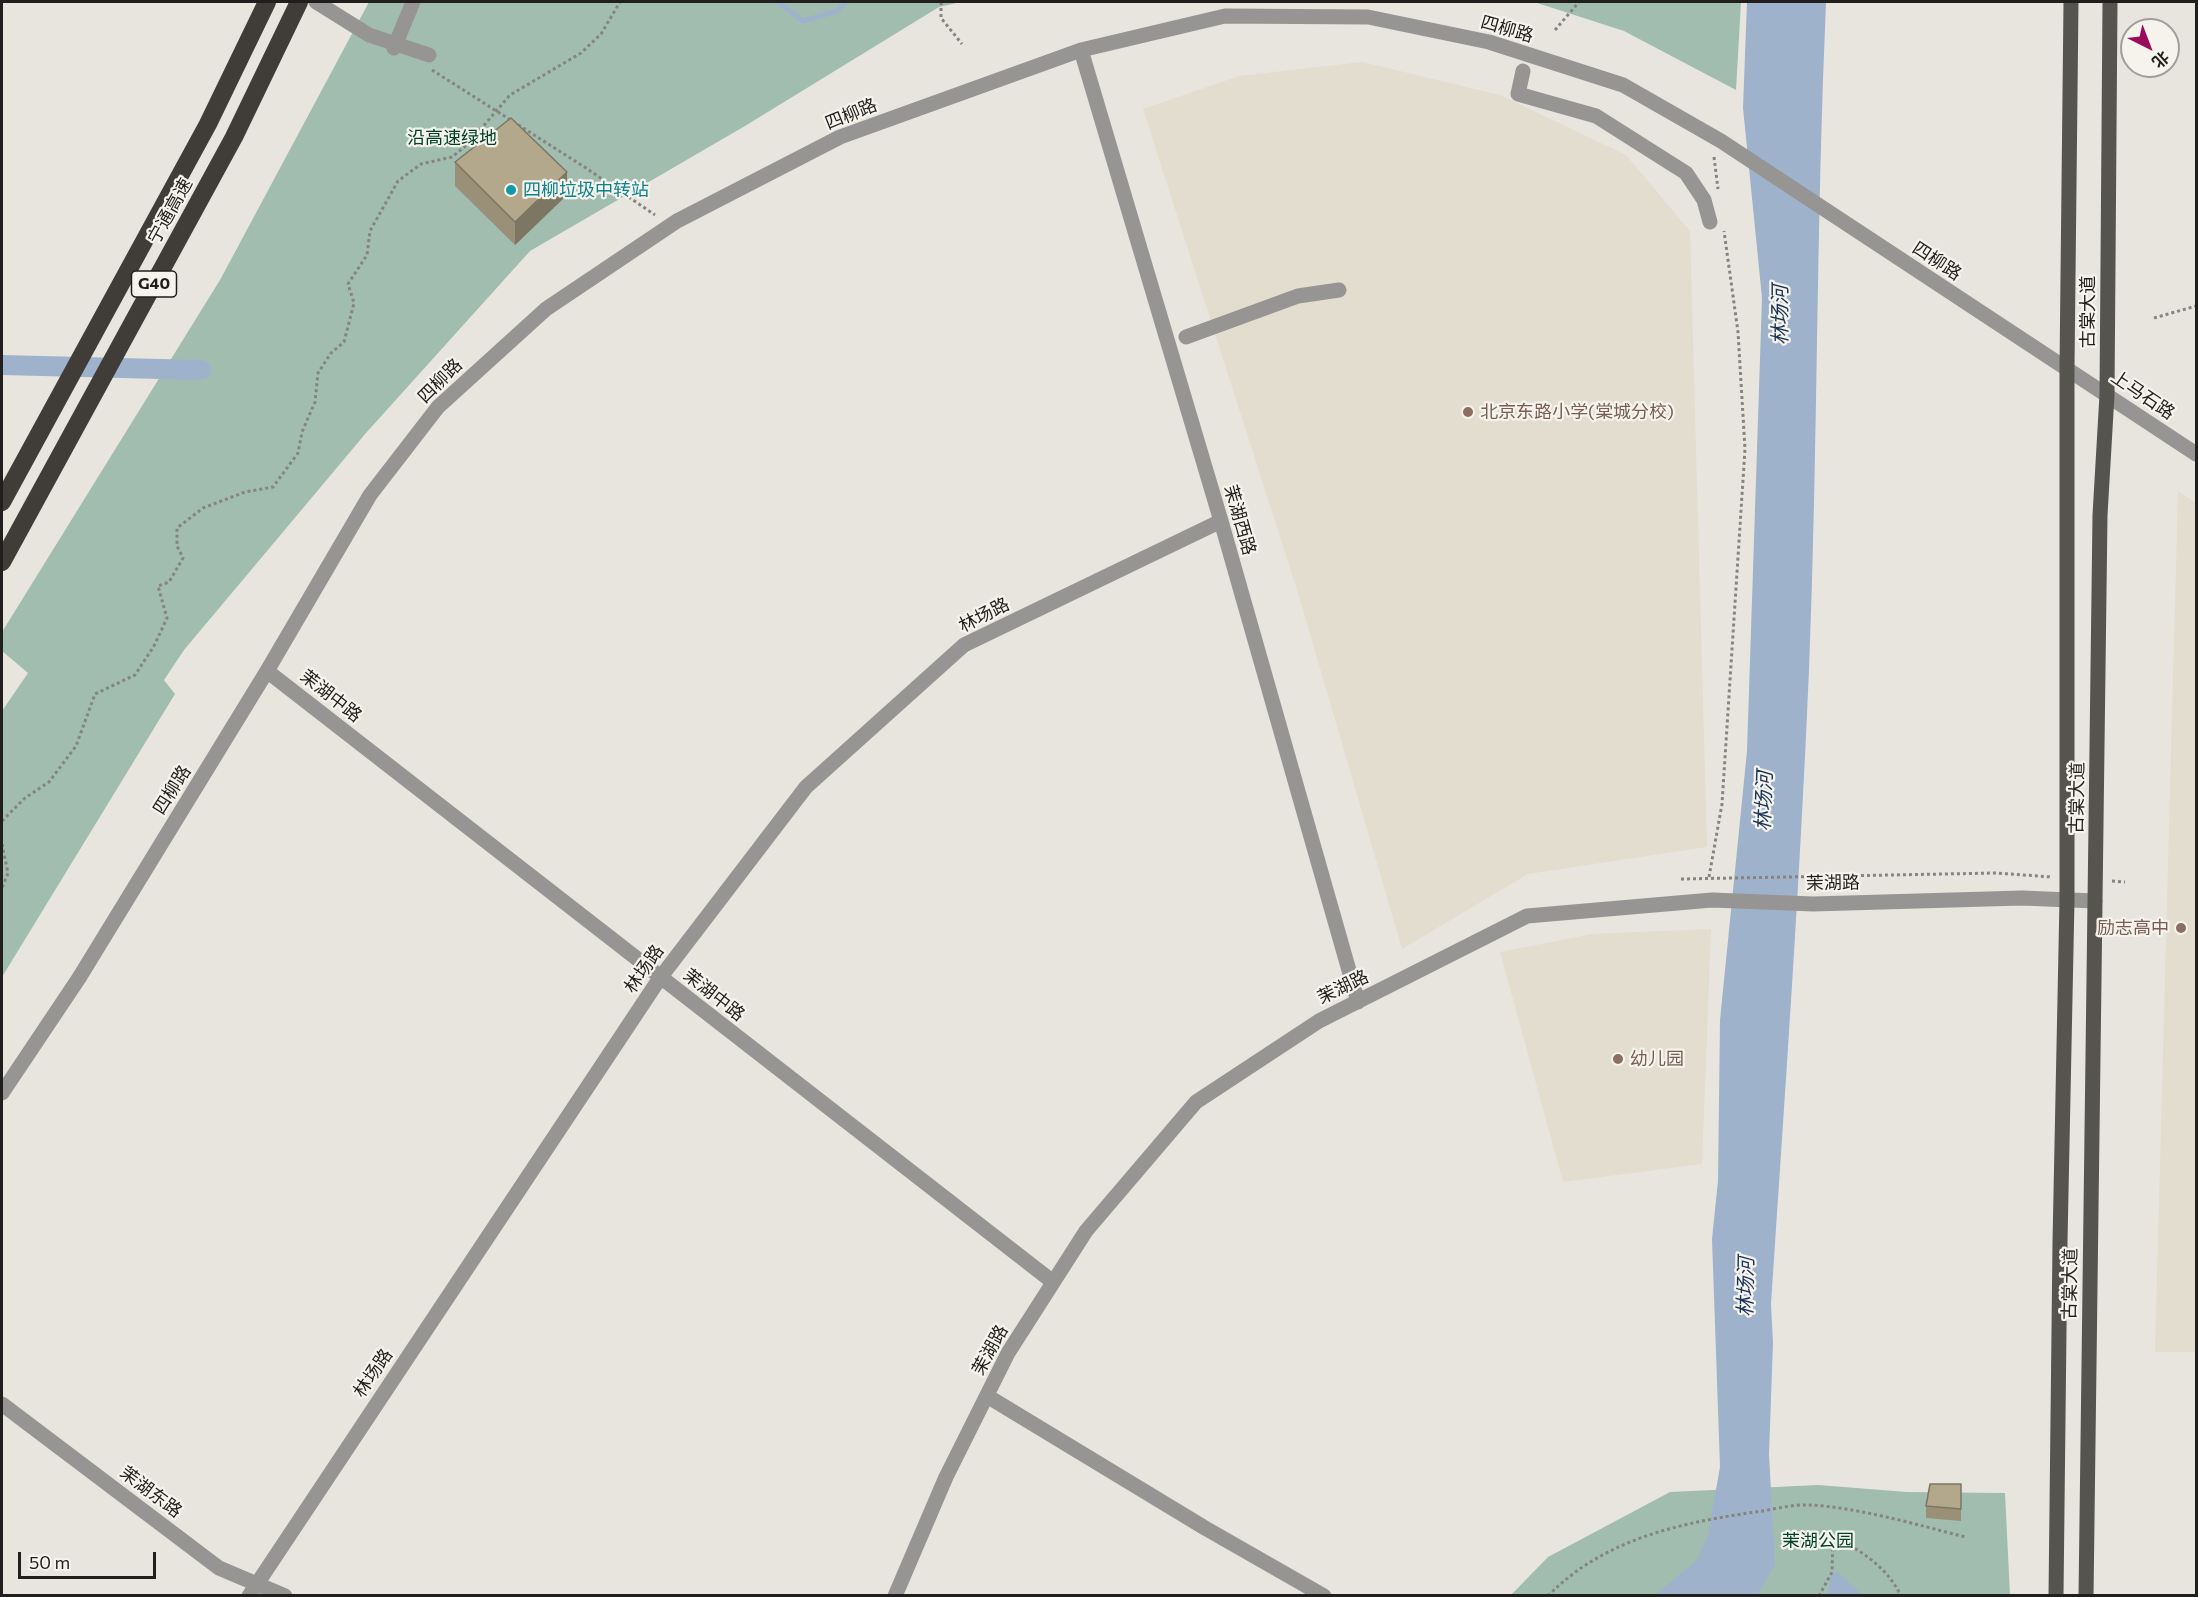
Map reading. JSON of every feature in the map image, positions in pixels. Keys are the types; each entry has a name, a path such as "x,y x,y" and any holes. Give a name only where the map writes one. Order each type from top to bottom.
{"highway":[{"name":"宁通高速","path":"2,502 208,124 267,2"},
{"name":"宁通高速","path":"2,562 234,137 299,2"}],"main road":[{"name":"古棠大道","path":"2056,1596 2067,900 2067,368 2071,2"},
{"name":"古棠大道","path":"2086,1596 2100,515 2107,394 2110,2"}],"street":[{"path":"316,2 369,34 427,60"},
{"path":"394,48 412,2"},
{"name":"四柳路","path":"2,1093 79,978 267,671 370,495 438,407 546,309 668,227 840,137 1081,50 1226,16 1368,17 1489,42 1623,85 1716,139 1827,214 2067,368"},
{"name":"茉湖西路","path":"1081,50 1221,521 1358,1002"},
{"path":"1523,71 1518,94 1596,116 1686,173 1716,223"},
{"path":"1186,337 1298,296 1339,290"},
{"name":"上马石路","path":"2067,368 2196,454"},
{"name":"林场路","path":"252,1590 660,978 806,787 964,645 1221,521"},
{"name":"茉湖中路","path":"267,671 1053,1282"},
{"name":"茉湖路","path":"895,1596 946,1477 1008,1353 1086,1231 1196,1102 1319,1021 1527,916 1712,900 1813,904 2022,898 2095,901"},
{"path":"987,1395 1205,1528 1324,1596"},
{"name":"茉湖东路","path":"2,1404 219,1568 252,1590 285,1596"}],"path":[{"path":"2,821 25,798 49,782 76,746 95,694 135,675 154,646 166,618 158,586 169,582 183,558 177,546 177,528 203,508 245,492 273,487 298,453 302,432 315,402 318,373 331,353 344,342 354,303 348,284 367,255 370,231 398,181 421,164 452,157 468,144 510,95 581,53 601,33 620,2"},
{"path":"941,2 941,18 962,44"},
{"path":"1555,30 1579,2"},
{"path":"427,60 638,203 668,227"},
{"path":"1716,139 1719,191"},
{"path":"1709,878 1722,804 1745,449 1738,332 1716,223"},
{"path":"2154,318 2196,306"},
{"path":"2,844 8,873 2,888"},
{"path":"1680,879 1996,873 2055,877"},
{"path":"2102,880 2125,882"},
{"path":"1548,1596 1562,1581 1619,1544 1702,1520 1808,1505 1882,1516 1965,1537"},
{"path":"1819,1596 1832,1572 1833,1535 1873,1559 1893,1579 1900,1596"}],"shaded area":[{"name":"北京东路小学(棠城分校)","path":"1362,62 1500,95 1626,155 1690,231 1707,847 1528,874 1402,949 1298,593 1143,109 1239,76"},
{"name":"励志高中","path":"2178,491 2196,503 2196,1352 2155,1352"},
{"name":"幼儿园","path":"1711,929 1702,1164 1563,1182 1500,952 1592,934"}],"green space":[{"name":"沿高速绿地","path":"369,2 961,2 939,7 745,126 530,251 366,433 184,650 164,680 175,694 2,977 2,711 28,673 2,651 2,632 220,280"},
{"path":"1534,2 1741,2 1736,90 1624,31"},
{"name":"茉湖公园","path":"1818,1485 1907,1492 2005,1493 2010,1595 1510,1596 1548,1557 1670,1492"}],"water":[{"name":"林场河","path":"1747,2 1826,2 1809,670 1797,908 1771,1304 1773,1343 1769,1454 1775,1565 1757,1595 1654,1596 1697,1560 1708,1535 1720,1467 1712,1239 1718,1181 1720,1020 1747,751 1762,298 1743,108"},
{"path":"1832,1572 1839,1573 1862,1595 1827,1595"}],"building":[{"name":"四柳垃圾中转站","path":"511,118 567,172 515,222 455,162"},
{"path":"1930,1484 1961,1484 1961,1509 1926,1506"}],"waterway":[{"path":"778,2 803,21 837,11 846,2"},
{"path":"2,365 201,370"}],"place":[{"name":"四柳垃圾中转站","path":"511,190"},
{"name":"北京东路小学(棠城分校)","path":"1468,412"},
{"name":"励志高中","path":"2181,928"},
{"name":"幼儿园","path":"1618,1059"}]}
